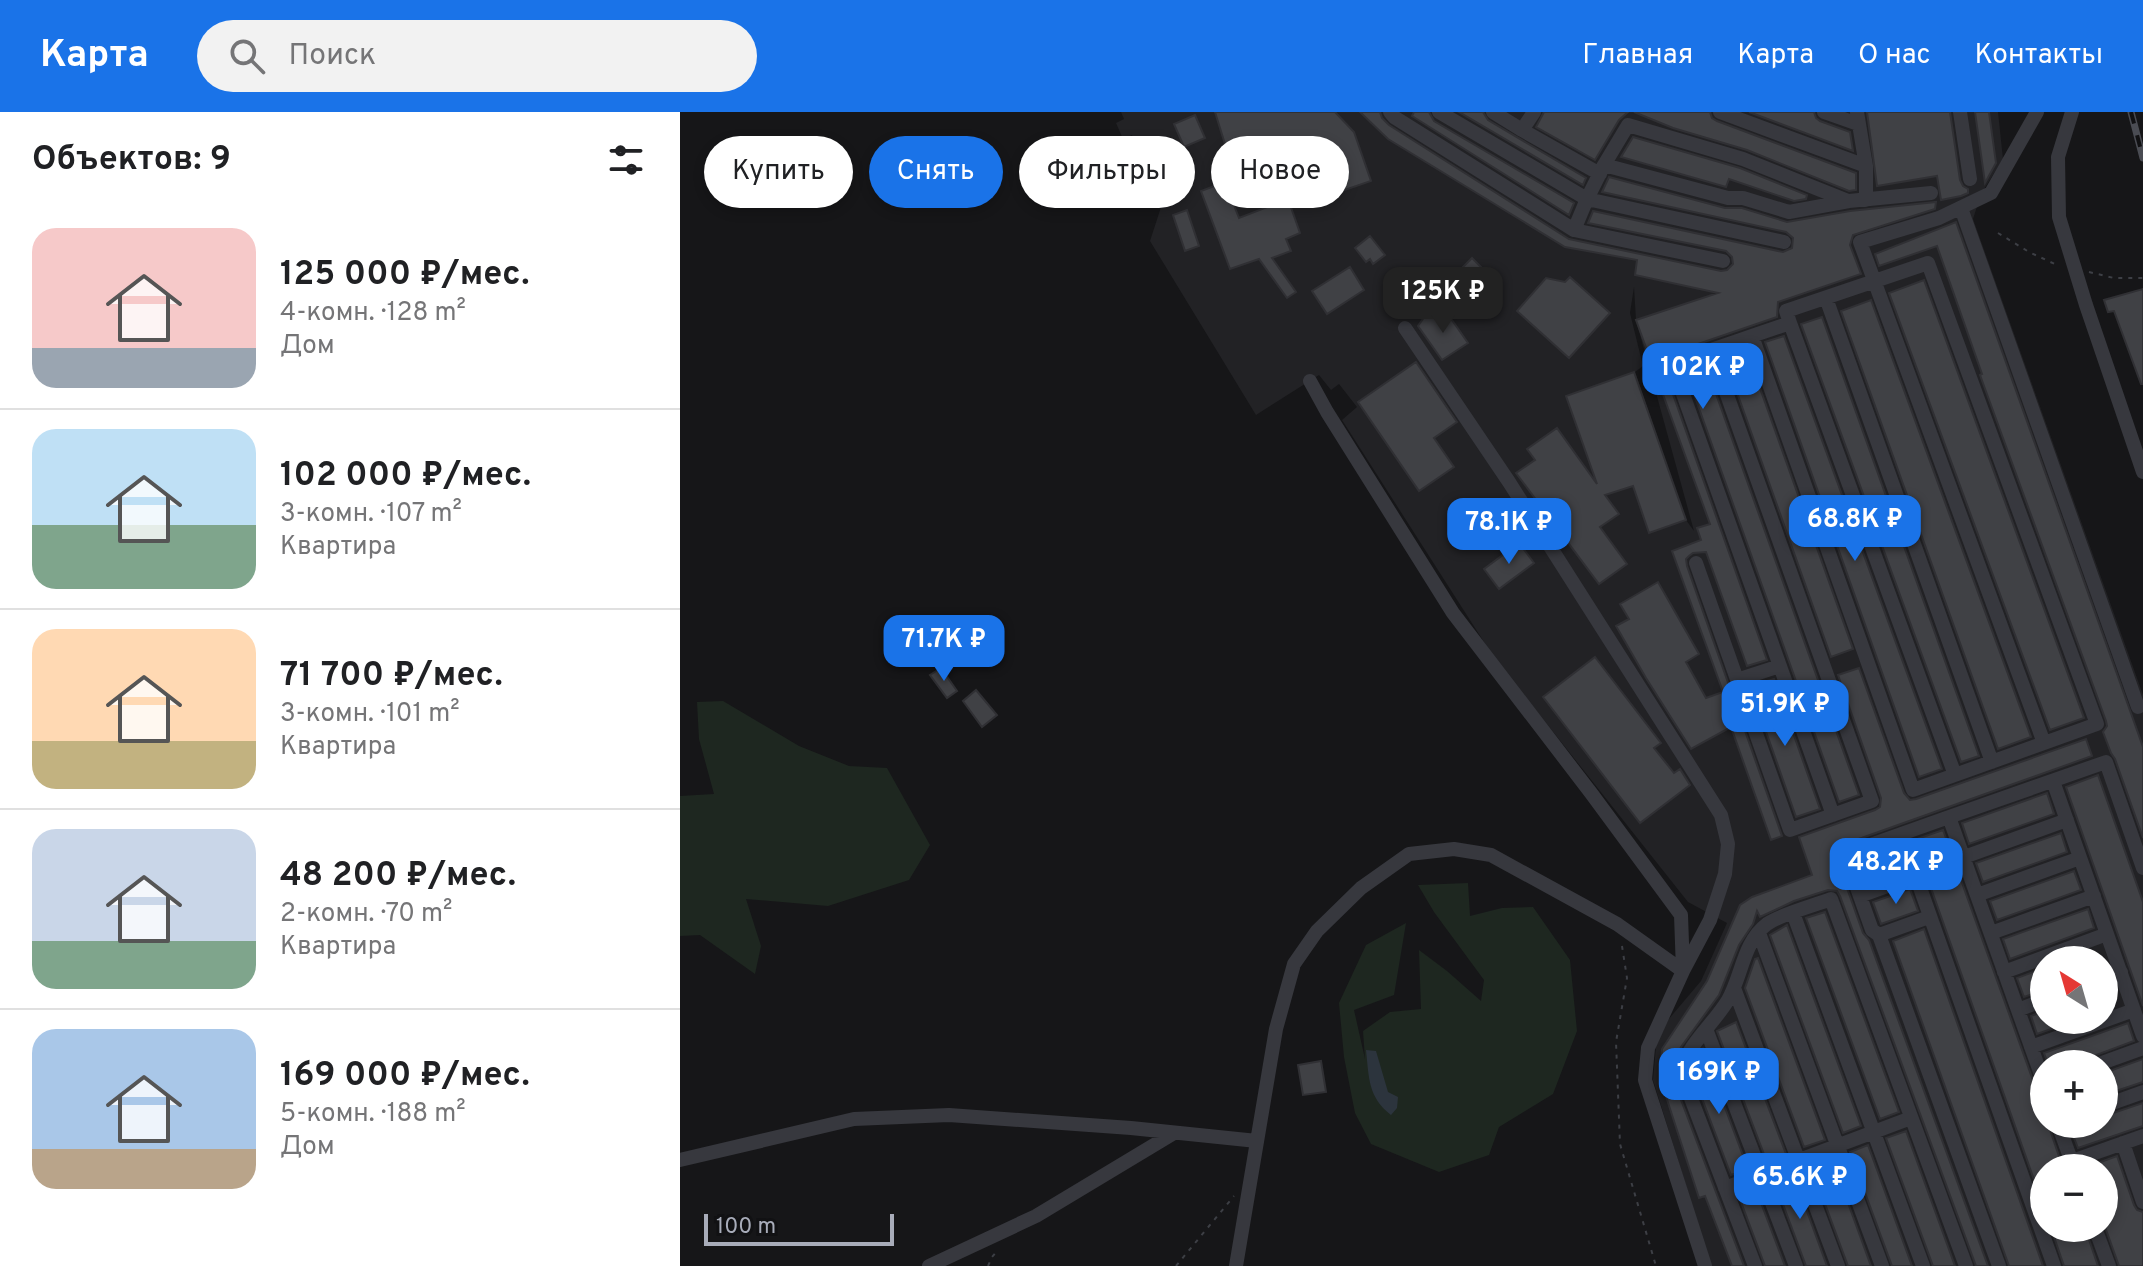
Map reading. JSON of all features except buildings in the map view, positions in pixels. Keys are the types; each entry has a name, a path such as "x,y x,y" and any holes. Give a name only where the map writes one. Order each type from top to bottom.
{"lane":[{"path":"1439,112 1587,199 1784,242"},
{"path":"1493,112 1602,170 1728,198 1743,198 1789,212 1849,201 1931,193"},
{"path":"1522,130 1534,112"},
{"path":"1574,230 1602,170 1636,112"},
{"path":"1720,112 1866,166"},
{"path":"1824,112 1858,118 1866,166 1866,200"},
{"path":"1960,112 1970,179"},
{"path":"2037,112 1991,193 1939,218 1860,242 2044,743"},
{"path":"2072,112 2058,157 2059,217 2143,472"},
{"path":"1395,114 1574,230 1723,261"},
{"path":"1628,125 1743,159 1849,201"},
{"path":"1961,208 2138,707"},
{"path":"1752,336 1913,790 1992,762 2097,724 1928,263 1786,311 1955,775"},
{"path":"1826,298 1992,762"},
{"path":"1790,323 1672,363 1833,815"},
{"path":"1405,328 1509,482 1721,815 1728,844 1725,874 1710,920 1648,1048 1645,1080 1705,1266"},
{"path":"1696,563 1790,830 1872,801 1711,350"},
{"path":"1310,381 1453,613 1681,915 1683,971"},
{"path":"1737,680 1780,666"},
{"path":"1999,1266 1879,935 1872,930 1845,854 2106,762 2143,868"},
{"path":"2053,781 2143,1036"},
{"path":"1949,817 2032,1050"},
{"path":"1964,857 2067,820"},
{"path":"1901,834 2054,1266"},
{"path":"1236,1266 1276,1029 1294,964 1317,931 1361,888 1409,854 1454,849 1491,855 1619,926 1683,971"},
{"path":"1977,895 2080,858"},
{"path":"1860,896 1915,876"},
{"path":"1991,933 2094,896"},
{"path":"1755,1266 1681,1072 1688,1052 1729,999 1747,951 1759,933 1767,924 1831,899 1966,1266"},
{"path":"1793,913 1923,1266"},
{"path":"1879,935 1929,917"},
{"path":"1759,933 1882,1266"},
{"path":"2004,972 2107,934"},
{"path":"1734,988 1838,1266"},
{"path":"2018,1010 2030,1005"},
{"path":"2031,1047 2134,1010"},
{"path":"1706,1029 1796,1266"},
{"path":"2118,1057 2143,1048"},
{"path":"2118,1101 2143,1092"},
{"path":"680,1160 854,1119 949,1115 1257,1141"},
{"path":"1725,1188 1911,1118"},
{"path":"929,1266 1036,1216 1175,1133"},
{"path":"2098,1154 2143,1136"},
{"path":"2123,1143 2143,1202"},
{"path":"2100,1242 2109,1266"}],"path":[{"path":"1619,926 1627,978 1616,1042 1620,1144 1656,1266"},
{"path":"1176,1266 1251,1175"}],"shaded area":[{"path":"1121,112 1998,112 2003,159 1981,194 1973,219 2143,695 2143,1266 1711,1266 1653,1080 1656,1046 1668,1020 1701,981 1727,923 1688,902 1493,656 1342,420 1357,407 1339,384 1331,390 1319,375 1256,415 1150,241 1161,208 1195,208 1195,136 1122,136 1116,123 1124,119","holes":["1634,287 1636,320 1694,531 1686,520 1635,372 1643,366 1630,313"]},
{"path":"723,701 799,746 849,766 887,768 930,845 909,880 828,906 746,899 761,946 755,974 700,935 680,936 680,796 714,794 699,739 697,702"},
{"path":"1468,883 1470,916 1502,908 1533,907 1570,960 1577,1031 1553,1094 1499,1127 1489,1155 1439,1172 1371,1144 1355,1113 1344,1057 1339,1003 1366,945 1406,923 1394,995 1354,1010 1365,1059 1363,1031 1390,1012 1421,1009 1419,950 1481,1001 1484,980 1418,885"},
{"path":"1366,1050 1376,1051 1388,1092 1398,1097 1397,1108 1391,1115 1374,1094"}],"railway":[{"path":"2131,112 2143,158"}]}
